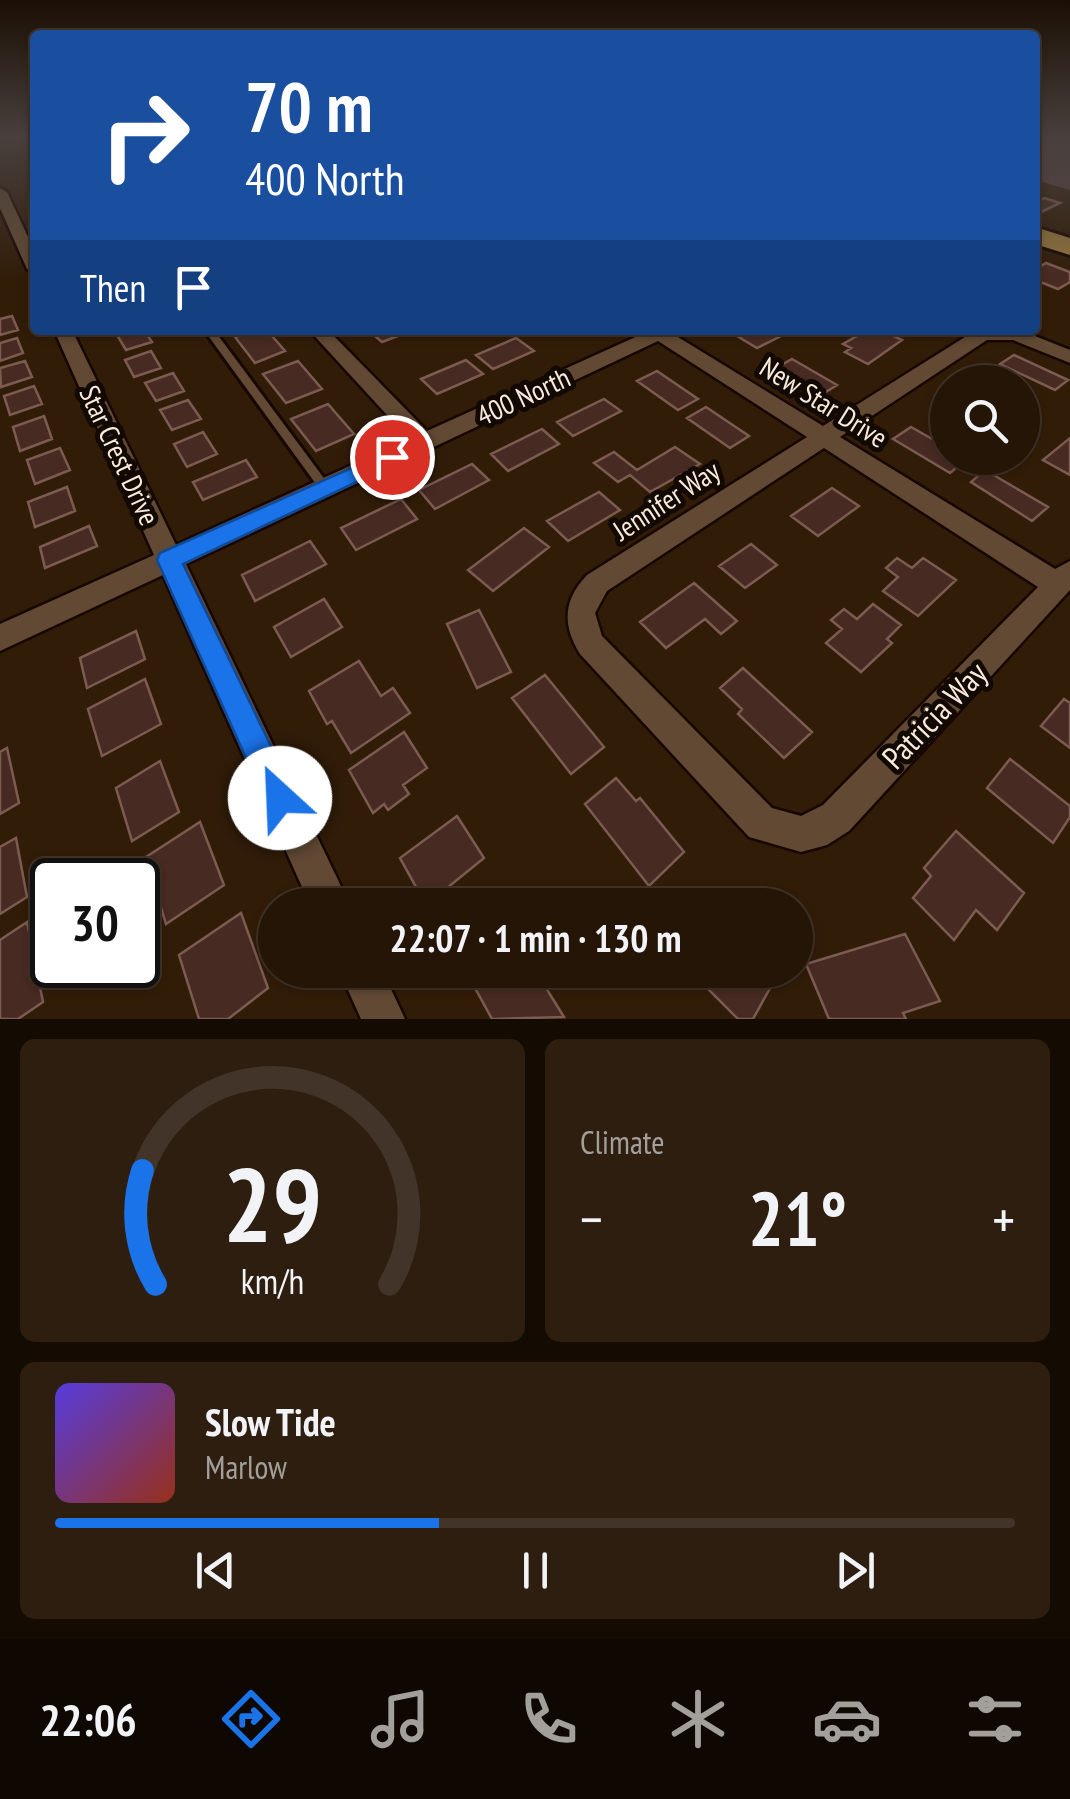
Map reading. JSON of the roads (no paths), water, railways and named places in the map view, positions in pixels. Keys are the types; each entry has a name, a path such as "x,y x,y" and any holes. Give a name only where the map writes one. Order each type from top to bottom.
{"main road":[{"path":"1040,236 1070,247"}],"street":[{"path":"0,192 7,226 30,262"},
{"name":"Star Crest Drive","path":"65,335 322,888"},
{"path":"323,335 425,442"},
{"name":"400 North","path":"0,638 656,335"},
{"name":"New Star Drive","path":"667,335 824,437 1064,578"},
{"name":"Jennifer Way","path":"786,833 762,824 743,808 591,644 580,626 580,607 596,583 982,335"},
{"name":"Jennifer Way","path":"1016,335 1070,357"},
{"name":"Patricia Way","path":"786,833 814,832 836,818 1064,578"},
{"path":"368,988 383,1019"}],"lane":[{"path":"213,335 325,488"}]}
